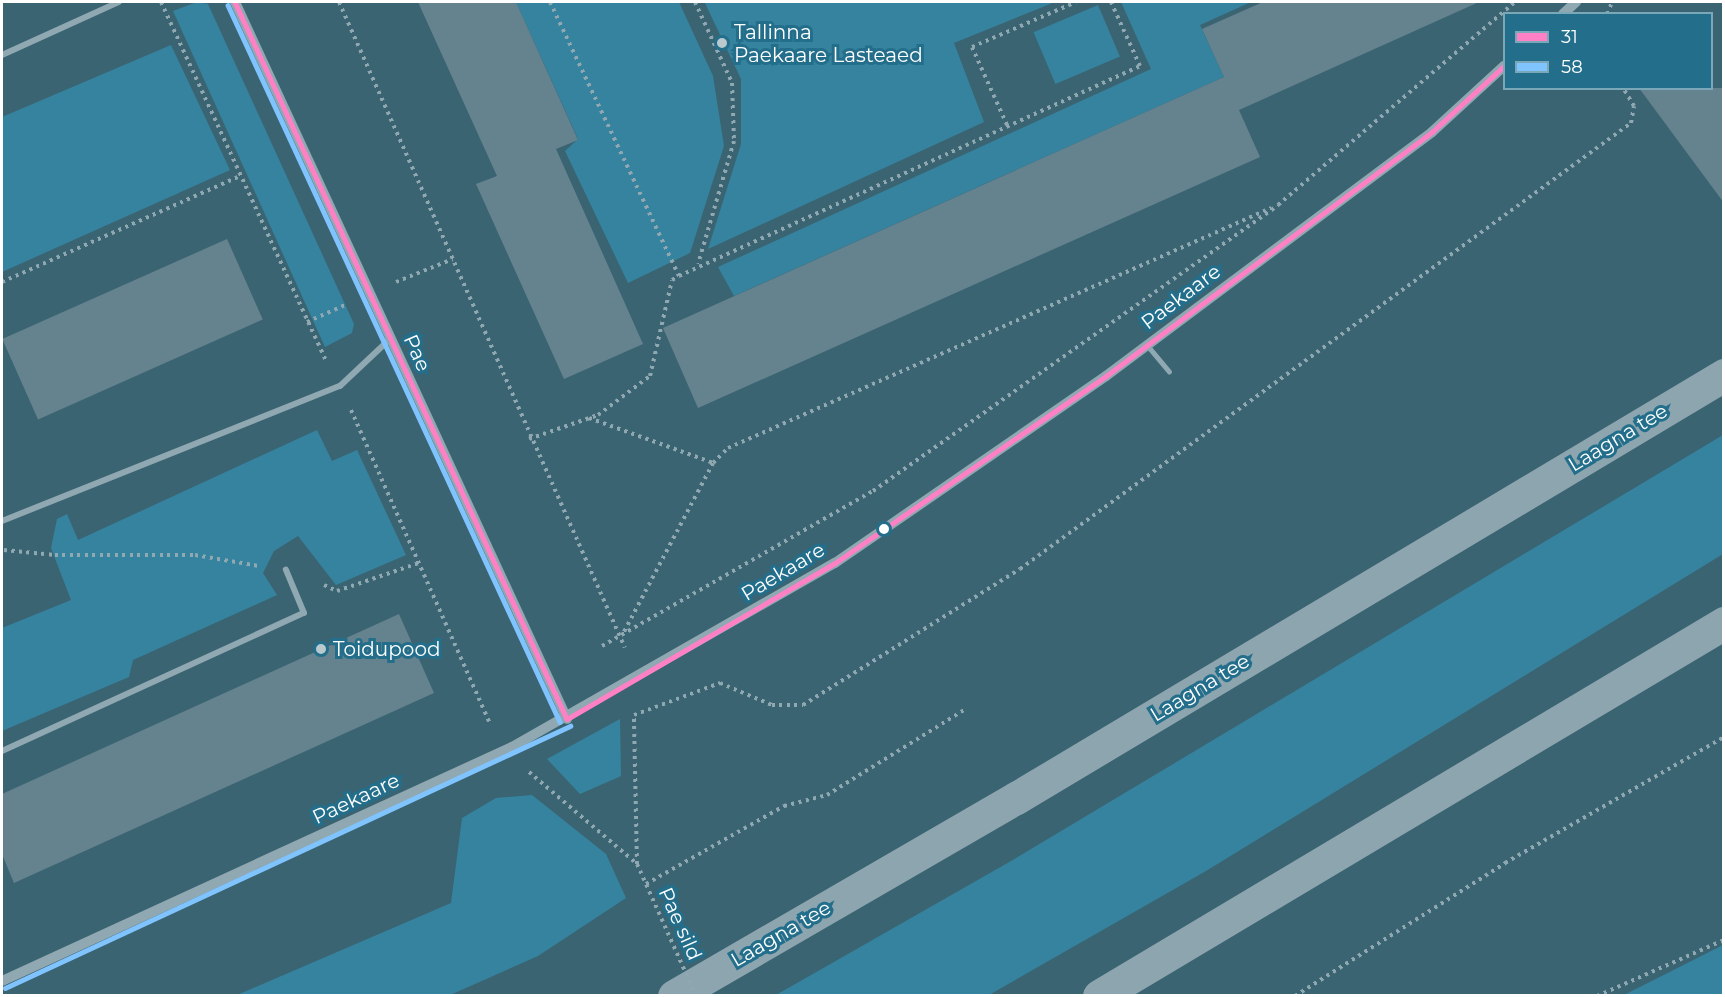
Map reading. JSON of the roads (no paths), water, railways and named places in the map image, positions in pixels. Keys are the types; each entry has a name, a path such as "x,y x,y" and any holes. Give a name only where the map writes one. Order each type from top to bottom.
{"main road":[{"name":"Laagna tee","path":"674,996 1036,786 1724,375"},
{"path":"1099,996 1724,623"}],"street":[{"path":"2,55 119,2"},
{"name":"Pae","path":"235,2 567,719"},
{"name":"Paekaare","path":"2,981 567,719 835,563 1147,345 1432,132 1503,67"},
{"path":"2,521 340,386 391,338"},
{"path":"2,751 304,613 286,570"}],"lane":[{"path":"1147,345 1169,371"}],"place":[{"name":"Tallinna Paekaare Lasteaed","path":"722,43"},
{"name":"Toidupood","path":"321,649"}]}
